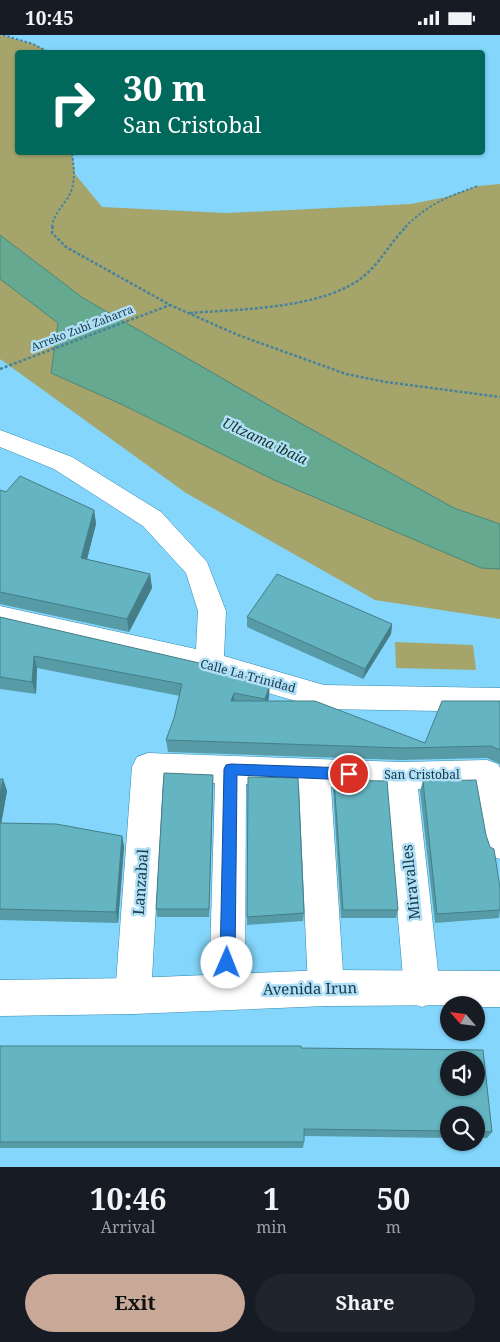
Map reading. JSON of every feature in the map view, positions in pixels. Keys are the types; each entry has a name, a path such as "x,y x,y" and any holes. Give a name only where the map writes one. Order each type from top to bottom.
{"street":[{"path":"0,439 63,463 152,519 192,562 198,569 212,611 209,664"},
{"name":"Calle La Trinidad","path":"0,617 209,664 324,697 500,700"},
{"name":"San Cristobal","path":"148,767 401,776 487,774 500,844"},
{"name":"Lanzabal","path":"133,996 148,767"},
{"path":"227,991 231,769"},
{"path":"314,773 326,988"},
{"name":"Miravalles","path":"401,776 422,989"},
{"name":"Avenida Irun","path":"0,998 133,996 326,988 500,989"}],"path":[{"path":"3,35 33,44 44,50"},
{"path":"72,155 75,174 70,194 53,221 52,233 66,247 115,275 170,305 238,335 346,373 386,382 500,397"},
{"path":"190,313 283,305 322,296 358,281 383,257 398,235 421,215 446,197 478,187"},
{"name":"Arreko Zubi Zaharra","path":"0,369 170,305"}],"shaded area":[{"path":"0,35 33,44 46,50 15,50 15,155 72,155 75,174 102,207 226,213 411,204 446,197 478,186 500,184 500,619 375,600 186,493 0,359"},
{"path":"395,642 473,645 476,670 396,668"}],"water":[{"name":"Ultzama ibaia","path":"0,235 83,298 291,418 454,508 500,524 500,569 481,568 274,480 123,405 51,373 58,323 0,279"}],"building":[{"path":"20,476 94,510 81,558 150,574 127,619 0,592 0,490 6,492"},
{"path":"277,574 392,624 365,669 247,617"},
{"path":"0,617 208,665 270,684 265,699 234,693 231,701 315,701 425,743 442,701 500,701 500,750 491,746 404,748 166,740 174,718 182,684 34,656 32,682 0,677"},
{"path":"164,773 213,775 209,909 156,909"},
{"path":"248,777 298,778 304,913 247,917"},
{"path":"0,779 3,779 0,794"},
{"path":"334,780 387,781 398,910 343,910"},
{"path":"476,780 486,835 490,847 494,849 500,888 500,910 437,914 423,781"},
{"path":"0,823 56,824 122,836 116,912 0,909"},
{"path":"0,1046 301,1046 301,1048 483,1050 440,1051 440,1096 485,1096 485,1068 492,1132 485,1132 485,1106 440,1106 440,1131 304,1129 304,1142 0,1142"}],"route":[{"path":"227,963 231,769 349,774"}]}
